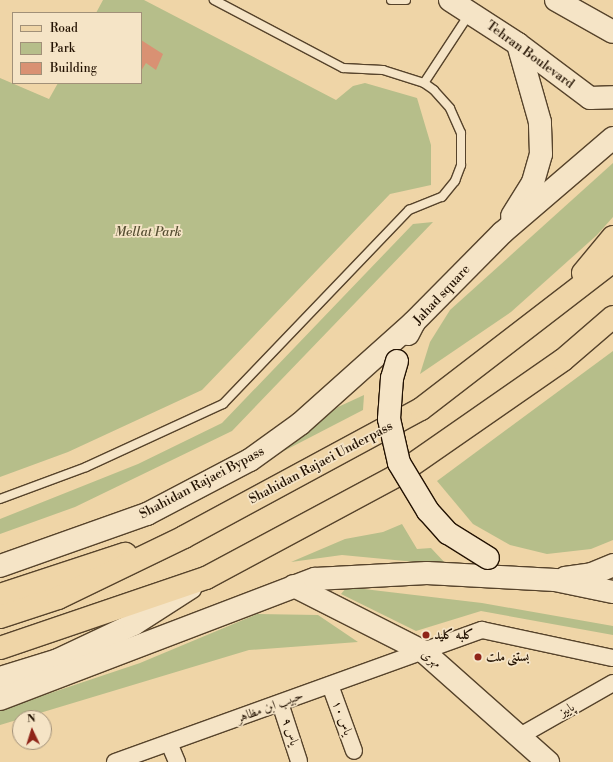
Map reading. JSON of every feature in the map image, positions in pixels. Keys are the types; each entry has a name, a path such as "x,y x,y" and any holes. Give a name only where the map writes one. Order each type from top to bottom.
{"main road":[{"name":"Tehran Boulevard","path":"450,0 518,44 590,98 613,97"},
{"path":"556,0 613,32"},
{"path":"502,233 533,182 541,154 540,122 518,44"},
{"name":"Jahad square","path":"613,138 502,233 414,322 392,378 389,419 399,463 428,511 448,533 488,558 528,574 555,580 592,574 613,565"},
{"path":"556,307 613,237"},
{"name":"Shahidan Rajaei Underpass","path":"0,617 58,598 184,537 421,409 556,307 613,261"},
{"path":"0,678 58,660 134,624 206,578 396,476 439,449 563,360 613,317"},
{"name":"Shahidan Rajaei Bypass","path":"0,566 147,514 250,460 300,424 414,322"},
{"path":"0,594 184,537"},
{"path":"0,699 136,650 294,586 340,576 385,573 555,580 613,592"},
{"path":"0,648 206,578"},
{"name":"مهری","path":"294,586 424,652 520,736 540,760"}],"street":[{"name":"حبیب ابن مظاهر","path":"115,762 482,630 613,658"},
{"name":"پاییز","path":"520,736 613,683"},
{"name":"یاس ۱۰","path":"330,685 354,751"},
{"name":"یاس ۹","path":"280,703 299,761"},
{"path":"169,743 177,762"}],"lane":[{"path":"0,499 86,467 223,404 409,210 442,197 455,181 461,165 461,132 444,98 424,83 383,70 343,68 214,0"},
{"path":"391,0 406,0"},
{"path":"424,83 471,13"}],"green space":[{"name":"Mellat Park","path":"103,0 144,0 336,100 353,86 365,83 417,98 431,145 431,185 390,194 202,390 68,452 0,477 0,78 49,99 57,84 142,84 142,12 97,12"},
{"path":"613,163 613,217 597,235 511,312 420,374 430,342 450,310"},
{"path":"433,222 232,431 75,507 0,534 0,519 138,464 222,423 413,224"},
{"path":"613,351 613,540 591,549 547,554 510,545 473,524 437,481"},
{"path":"364,395 363,410 276,455 338,407"},
{"path":"402,524 417,549 431,548 447,565 342,555 291,562 345,539 383,532"},
{"path":"347,587 482,603 613,626 613,635 481,611 416,631 341,594"},
{"path":"257,614 318,615 358,642 249,650 50,710 12,710 12,721 0,725 0,710 140,663"}],"building":[{"path":"142,41 163,54 156,70 146,63 142,69"}],"place":[{"name":"کلبه کلید","path":"426,635"},
{"name":"بستنی ملت","path":"478,657"}]}
